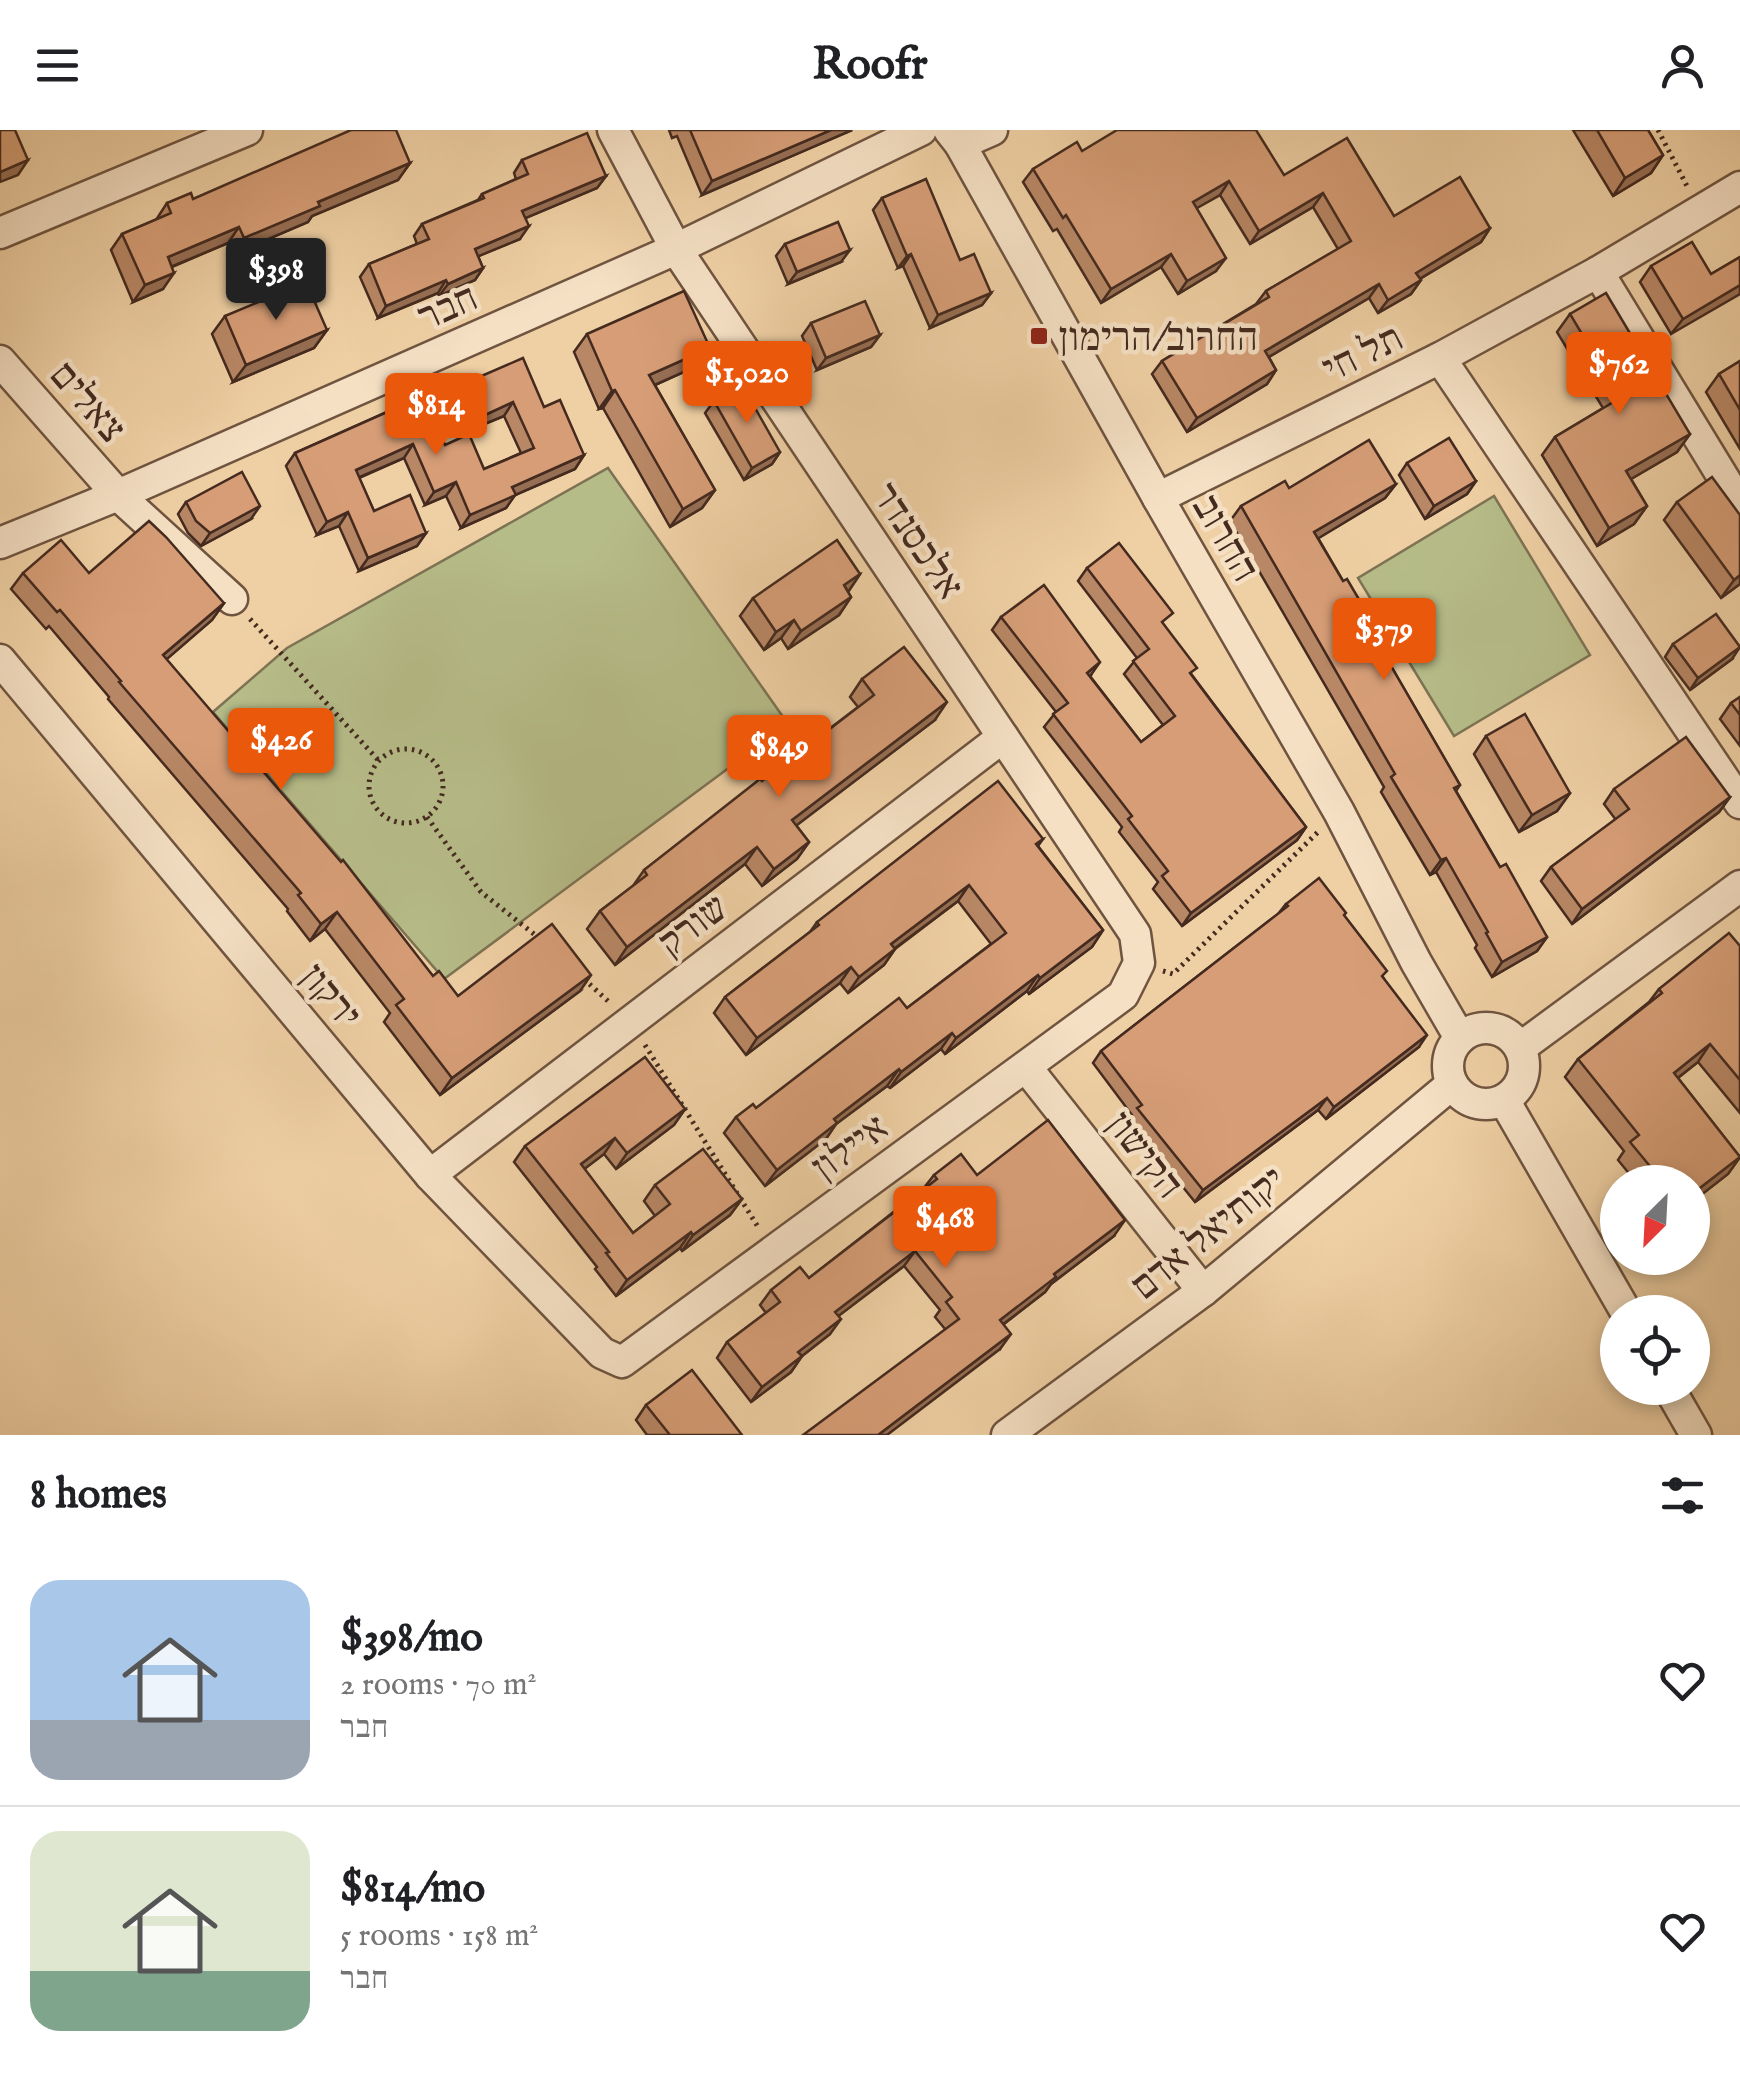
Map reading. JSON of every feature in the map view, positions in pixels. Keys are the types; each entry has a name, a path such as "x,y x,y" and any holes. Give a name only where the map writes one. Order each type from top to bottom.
{"street":[{"path":"0,234 247,130"},
{"name":"אלכסנדר","path":"612,130 676,250 1135,934 1138,963"},
{"name":"חבר","path":"0,543 676,250 921,130"},
{"path":"955,137 992,130"},
{"name":"החרוב","path":"955,137 1338,812 1460,1038"},
{"name":"תל חי","path":"1158,498 1440,358 1598,272 1740,187"},
{"path":"1598,272 1740,505"},
{"path":"1440,358 1740,803"},
{"name":"צאלים","path":"0,361 118,494 232,598"},
{"name":"ירקון","path":"0,660 430,1175 602,1353 622,1362"},
{"name":"שורק","path":"430,1175 1003,737"},
{"path":"1520,1048 1736,899"},
{"name":"איילון","path":"622,1362 1123,996 1138,963"},
{"path":"1477,1029 1497,1030 1520,1048 1522,1078 1504,1100 1474,1103 1452,1084 1448,1065 1453,1046 1477,1029"},
{"name":"הקישון","path":"1026,1067 1203,1290"},
{"name":"יקותיאל אדם","path":"1006,1435 1203,1290 1452,1084"},
{"path":"1504,1100 1616,1295"},
{"path":"1678,1405 1696,1435"}],"path":[{"path":"1658,130 1700,211"},
{"path":"232,598 379,761"},
{"path":"405,749 431,759 439,769 443,786 436,808 413,823 390,820 380,813 369,790 372,772 379,761 405,749"},
{"path":"1138,963 1173,974 1338,812"}],"green space":[{"path":"608,468 788,724 444,979 213,712 287,648"},
{"path":"1494,496 1590,655 1454,736 1358,578"}],"building":[{"path":"0,130 15,130 28,160 0,172"},
{"path":"351,130 396,130 410,163 244,238 239,227 168,257 174,273 145,285 122,234 171,213 167,203 191,193 193,199"},
{"path":"690,130 831,130 712,181"},
{"path":"1117,130 1256,130 1284,175 1347,138 1394,216 1460,177 1490,228 1416,273 1421,280 1388,300 1379,284 1265,351 1276,370 1197,418 1162,361 1269,297 1266,291 1351,241 1323,193 1259,231 1229,181 1193,202 1226,258 1187,281 1171,254 1111,289 1033,169 1077,142 1082,151"},
{"path":"1597,130 1648,130 1663,155 1625,178"},
{"path":"587,133 606,176 522,211 529,226 475,249 483,268 386,306 369,264 429,239 422,224 528,174 522,160"},
{"path":"926,179 960,260 974,254 991,293 938,315 882,198"},
{"path":"838,222 850,250 797,272 785,244"},
{"path":"1692,242 1711,274 1740,257 1740,285 1683,319 1651,266"},
{"path":"306,282 327,330 246,365 225,316"},
{"path":"684,291 710,348 649,375 715,490 683,509 615,390 612,391 587,334"},
{"path":"1606,293 1690,434 1626,471 1647,506 1609,528 1555,437 1620,398 1570,314"},
{"path":"865,301 880,335 826,358 811,323"},
{"path":"523,358 544,407 560,400 584,455 512,487 516,495 470,515 456,482 434,492 413,444 356,470 374,511 410,495 426,533 368,558 348,512 327,522 295,453 423,396 445,445 469,434 484,469 534,448 513,402 485,415 470,381"},
{"path":"1740,361 1740,410 1719,374"},
{"path":"742,385 780,452 752,468 714,401"},
{"path":"1449,438 1476,481 1434,506 1407,463"},
{"path":"1369,440 1396,484 1314,532 1367,613 1362,616 1460,785 1454,788 1500,867 1506,864 1547,937 1502,962 1446,858 1441,860 1391,777 1395,774 1241,506 1285,481 1289,488"},
{"path":"242,472 260,506 210,533 196,521 186,502"},
{"path":"1712,477 1740,515 1740,575 1734,580 1677,502"},
{"path":"149,521 224,603 163,655 343,860 433,976 439,971 458,996 552,924 591,975 452,1078 396,1005 404,999 337,912 321,924 298,895 301,893 60,610 57,612 23,573 61,540 89,573"},
{"path":"837,540 860,574 844,585 851,597 801,631 794,620 776,632 753,598"},
{"path":"1119,543 1173,613 1162,622 1197,668 1190,673 1306,827 1191,913 1162,876 1168,871 1128,819 1132,816 1053,714 1068,703 1001,617 1044,585 1100,662 1087,673 1141,742 1175,716 1133,661 1149,649 1087,568"},
{"path":"1716,614 1740,647 1698,678 1673,644"},
{"path":"904,647 947,702 792,820 809,842 774,869 757,847 627,947 600,911 647,875 644,870 874,695 862,679"},
{"path":"1740,697 1740,715 1731,703"},
{"path":"1525,714 1570,793 1532,815 1486,736"},
{"path":"1686,737 1730,797 1582,909 1551,867 1629,809 1614,789"},
{"path":"998,781 1043,839 1036,844 1103,930 956,1038 952,1033 901,1072 899,1069 777,1170 736,1117 753,1104 756,1108 899,998 907,1008 1006,933 969,885 891,944 895,949 859,977 851,967 757,1038 725,997"},
{"path":"1319,878 1387,971 1382,976 1427,1035 1334,1107 1327,1098 1203,1190 1137,1108 1142,1105 1101,1051"},
{"path":"1729,933 1740,946 1740,1080 1710,1044 1674,1073 1740,1157 1710,1180 1710,1165 1649,1165 1630,1142 1639,1135 1578,1059 1662,993 1659,989"},
{"path":"645,1057 685,1109 627,1153 615,1138 581,1164 633,1233 670,1204 655,1185 703,1149 742,1199 627,1280 525,1146"},
{"path":"1048,1120 1125,1220 1000,1320 1011,1334 878,1435 803,1435 959,1319 946,1302 952,1297 915,1251 835,1312 841,1319 798,1352 802,1356 762,1387 727,1342 780,1302 771,1290 800,1267 809,1278 937,1179 934,1175 961,1154 977,1175"},
{"path":"692,1370 742,1435 670,1435 646,1405"}],"place":[{"name":"החרוב/הרימון","path":"1039,336"}]}
